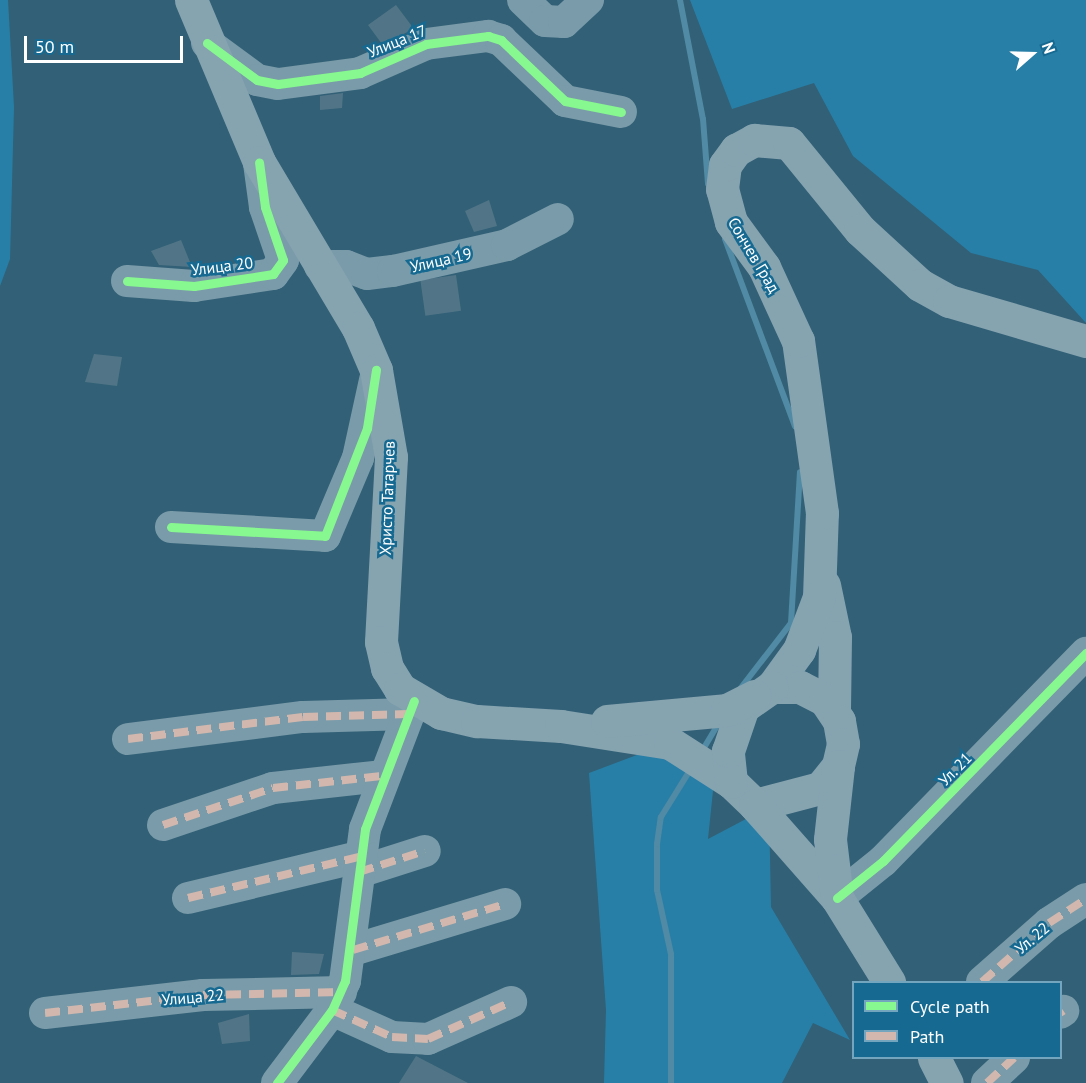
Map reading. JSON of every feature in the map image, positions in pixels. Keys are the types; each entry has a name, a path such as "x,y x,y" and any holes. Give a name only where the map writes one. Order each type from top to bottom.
{"main road":[{"name":"Христо Татарчев","path":"191,0 207,44 259,162 358,328 376,370 392,457 381,642 387,668 412,708"},
{"name":"Сончев Град","path":"820,570 822,513 798,341 764,267 731,222 722,189 725,165 736,150 754,140 789,143 894,266 939,296 1086,340"},
{"path":"731,782 728,751 735,720 764,691 812,622 820,570"},
{"path":"820,570 835,637 834,711 843,744 838,766 830,839 837,898"},
{"path":"561,726 709,713 764,691 800,687 834,711"},
{"path":"412,708 477,721 561,726 670,743 731,782 755,805 837,898 888,981"},
{"path":"755,805 807,794 838,766"},
{"path":"935,1059 947,1083"}],"street":[{"path":"523,0 545,21 564,22 588,0"},
{"name":"Улица 17","path":"207,44 257,80 278,84 360,73 426,44 488,36 501,40 565,101 621,112"},
{"name":"Улица 20","path":"127,281 194,286 273,274 283,260 266,207 259,162"},
{"name":"Улица 19","path":"320,266 346,266 367,274 393,271 507,245 558,219"},
{"path":"171,527 325,536 364,438 376,370"},
{"name":"Ул. 21","path":"837,898 891,854 1086,653"},
{"path":"128,739 303,717 412,708 381,776 359,865 353,950 336,1001 279,1082"},
{"path":"163,825 273,788 381,776"},
{"path":"188,898 424,851"},
{"name":"Ул. 22","path":"983,981 1049,923 1086,899"},
{"path":"353,950 505,904"},
{"name":"Улица 22","path":"45,1014 203,995 336,1001 392,1037 428,1040 511,1002"},
{"path":"987,1083 1013,1059"}],"shaded area":[{"path":"0,0 8,0 14,107 10,259 0,286"},
{"path":"690,0 1086,0 1086,323 1038,270 971,253 853,156 814,83 732,109"},
{"path":"658,747 714,781 708,839 769,807 771,907 850,1040 813,1023 782,1083 604,1083 606,1010 589,773"}],"building":[{"path":"396,5 414,29 382,44 368,25"},
{"path":"343,93 342,108 320,110 320,96"},
{"path":"489,200 497,226 474,232 465,211"},
{"path":"181,240 192,267 159,265 151,251"},
{"path":"456,275 461,311 425,316 420,280"},
{"path":"94,354 122,357 117,386 85,382"},
{"path":"292,952 324,954 319,974 291,975"},
{"path":"249,1014 250,1041 222,1044 218,1023"},
{"path":"416,1056 468,1083 399,1083"}],"waterway":[{"path":"680,0 703,119 708,184"},
{"path":"725,239 795,426"},
{"path":"740,689 791,623 800,472"},
{"path":"702,751 720,721"},
{"path":"671,1083 671,954 657,890 657,844 661,817 692,767"}],"marked path":[{"path":"128,739 303,717 409,714"},
{"path":"163,825 273,788 381,776"},
{"path":"359,872 425,851"},
{"path":"188,898 359,857"},
{"path":"983,981 1049,923 1086,899"},
{"path":"353,950 505,904"},
{"path":"45,1013 203,995 341,992"},
{"path":"332,1010 392,1037 428,1039 511,1002"},
{"path":"987,1083 1013,1059"}],"cycle path":[{"path":"207,43 257,80 278,84 360,73 426,44 488,36 501,40 565,101 621,112"},
{"path":"127,281 194,286 273,274 283,260 265,207 259,162"},
{"path":"171,527 325,536 367,428 376,370"},
{"path":"837,898 883,861 1086,653"},
{"path":"277,1083 332,1010 345,981 365,829 414,701"}]}
